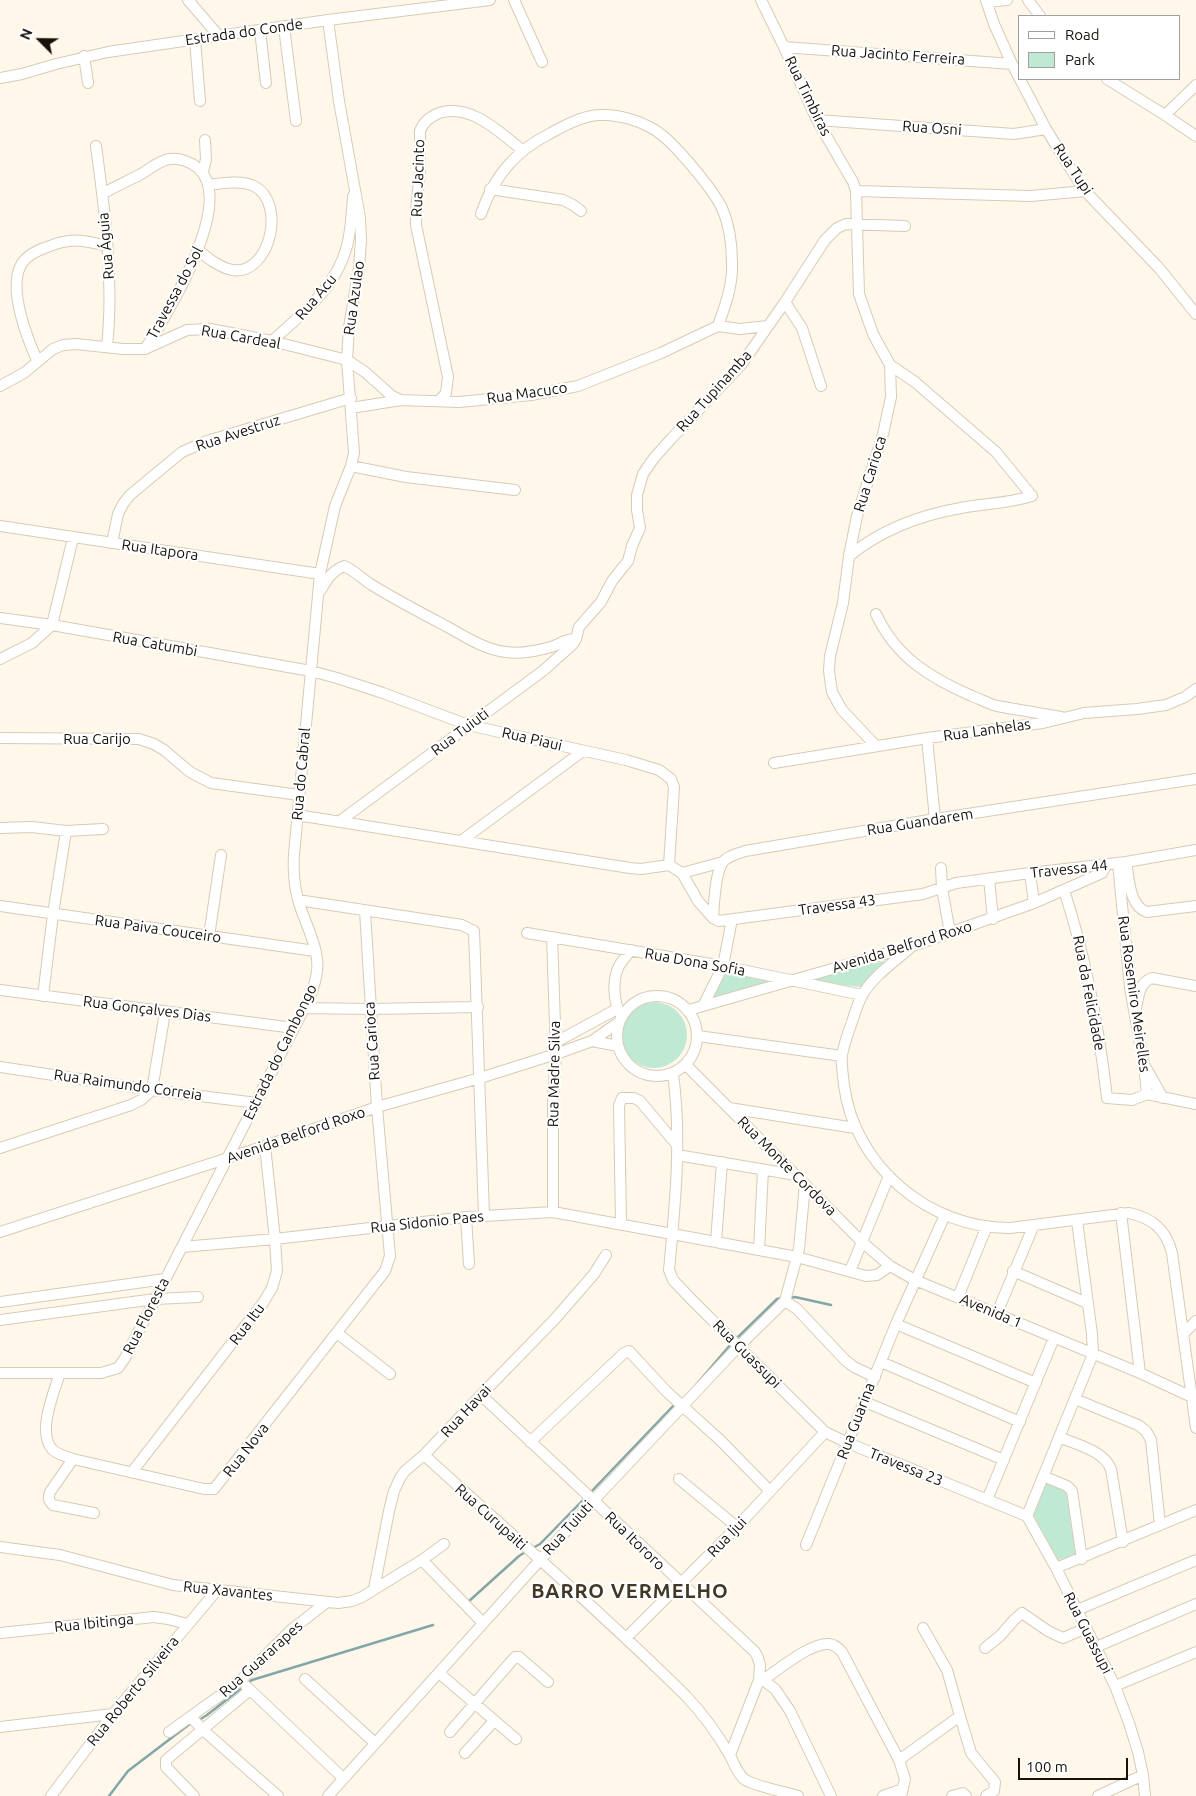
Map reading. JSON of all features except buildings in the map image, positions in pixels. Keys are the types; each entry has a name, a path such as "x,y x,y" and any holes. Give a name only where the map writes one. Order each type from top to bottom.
{"street":[{"path":"188,0 218,35"},
{"name":"Estrada do Conde","path":"0,78 22,74 84,56 426,4 490,0"},
{"path":"514,0 542,62"},
{"name":"Rua Timbiras","path":"761,0 817,120 850,174 856,191"},
{"path":"987,1 1007,0"},
{"path":"1028,0 1039,15"},
{"name":"Rua Tupi","path":"987,1 1018,75"},
{"name":"Rua Azulao","path":"320,574 335,506 351,466 354,441 347,360 349,327 359,268 361,240 359,205 339,101 328,20"},
{"path":"284,27 296,121"},
{"path":"260,30 266,83"},
{"path":"195,40 200,101"},
{"name":"Rua Jacinto Ferreira","path":"784,47 1012,64"},
{"path":"84,56 88,83"},
{"name":"Rua Tupi","path":"1020,80 1046,129 1085,191 1159,268 1196,314"},
{"path":"1109,80 1165,114 1196,136"},
{"path":"1165,114 1196,85"},
{"name":"Rua Jacinto","path":"439,401 446,393 448,377 416,225 420,171 420,131 422,125 431,116 444,112 464,112 487,124 522,150"},
{"path":"481,214 490,189 522,150 560,128 587,117 601,115 632,120 657,131 687,160 722,208 729,232 732,283 718,326 740,329 768,326"},
{"name":"Rua Osni","path":"817,120 1014,134 1046,129"},
{"path":"102,194 155,165 170,159 194,164 203,172 206,159 205,140"},
{"name":"Rua Águia","path":"96,146 107,246 110,305 107,346"},
{"name":"Travessa do Sol","path":"145,349 165,318 199,251 208,220 208,185 203,172"},
{"path":"199,251 213,262 225,268 242,270 251,267 257,262 270,234 272,221 271,208 266,196 252,185 236,183 208,185"},
{"name":"Rua Acu","path":"272,341 297,320 333,280 343,261 348,244 354,184"},
{"path":"490,189 563,200 581,211"},
{"path":"856,191 1031,196 1085,191"},
{"name":"Rua Carioca","path":"856,191 859,294 873,334 890,366 891,397 858,516 849,556 843,602 830,656 829,671 832,692 842,710 876,746"},
{"name":"Rua Tupinamba","path":"640,528 637,495 643,474 660,452 741,365 825,240 837,228 846,224 905,226"},
{"path":"37,360 27,339 22,321 17,279 20,268 32,254 68,240 77,239 107,246"},
{"path":"785,302 802,328 821,386"},
{"name":"Rua Macuco","path":"401,400 458,402 531,395 578,386 661,353 718,326"},
{"name":"Rua Cardeal","path":"0,386 24,373 37,360 53,349 63,345 76,344 124,349 145,349 167,340 177,333 199,329 210,329 272,341 347,360"},
{"path":"347,360 365,372 392,396 401,400"},
{"path":"849,556 868,541 919,518 961,508 1004,504 1032,496 996,452 915,382 890,366"},
{"name":"Rua Avestruz","path":"112,544 118,514 123,504 130,495 182,452 207,441 351,403 401,400"},
{"path":"351,466 406,477 515,490"},
{"name":"Rua Itapora","path":"0,526 320,574"},
{"name":"Rua Tuiuti","path":"340,821 544,670 566,651 576,639 579,627 601,602 612,581 628,561 640,528"},
{"path":"0,660 32,643 52,625 73,538"},
{"path":"318,598 327,578 334,571 344,566 382,591 490,648 515,653 532,651 570,639 576,639"},
{"name":"Rua do Cabral","path":"318,972 318,961 298,900 293,869 320,574"},
{"path":"876,614 888,636 901,652 914,664 936,678 962,692 995,705 1063,717"},
{"name":"Rua Catumbi","path":"0,618 52,625 311,671"},
{"name":"Rua Piaui","path":"311,671 383,693 468,725 583,750 659,770 671,779 674,787 669,865"},
{"name":"Rua Lanhelas","path":"774,763 927,738 1043,723 1084,713 1138,710 1166,705 1185,697 1196,689"},
{"name":"Rua Carijo","path":"0,738 139,740 154,744 190,772 211,783 299,795"},
{"path":"927,738 935,819"},
{"path":"461,841 583,750"},
{"name":"Rua Guandarem","path":"723,862 732,856 760,848 1196,779"},
{"path":"297,815 630,868 641,869 669,865 682,873 698,901 712,918 719,921 732,919 723,966 703,1006"},
{"path":"0,828 32,827 66,831 103,829"},
{"path":"43,996 66,831"},
{"name":"Travessa 44","path":"942,888 989,879 1122,863 1196,850"},
{"path":"209,936 221,855"},
{"path":"682,873 723,862"},
{"path":"712,918 718,876 723,862"},
{"path":"1122,863 1134,900 1142,910 1147,912 1196,906"},
{"name":"Rua Rosemiro Meirelles","path":"1122,863 1130,988 1144,1065 1147,1094"},
{"name":"Avenida Belford Roxo","path":"0,1232 265,1146 377,1107 480,1078 592,1041 635,1002 646,997 658,995 669,997 680,1002 689,1010 912,946 1034,903 1102,873 1106,864"},
{"path":"941,868 942,888 950,932"},
{"path":"1030,873 1034,903"},
{"path":"989,879 993,919"},
{"name":"Travessa 43","path":"732,919 923,894 942,888"},
{"name":"Rua da Felicidade","path":"1064,890 1089,979 1104,1066 1107,1098 1132,1100 1147,1094"},
{"path":"298,900 462,925 472,929 475,933 484,1215"},
{"name":"Rua Paiva Couceiro","path":"0,906 315,951"},
{"name":"Rua Carioca","path":"365,911 370,1009 388,1225 389,1261"},
{"name":"Rua Dona Sofia","path":"527,933 723,966 862,995"},
{"name":"Rua Madre Silva","path":"552,936 556,1042 553,1099 553,1212"},
{"path":"912,946 877,978 862,995 846,1040 842,1056 845,1091 855,1128 889,1176 916,1200 945,1215 971,1224 999,1228 1033,1226 1121,1213 1139,1215 1162,1230 1172,1253 1194,1397 1196,1428"},
{"path":"631,950 618,967 616,978 619,1016 618,1046 623,1058 630,1066 650,1076 662,1076 673,1074 686,1065 694,1051 698,1036 695,1022 689,1010"},
{"name":"Estrada do Cambongo","path":"228,1158 304,1008 318,972"},
{"path":"1135,1014 1142,985 1145,981 1152,978 1196,986"},
{"name":"Rua Gonçalves Dias","path":"0,990 294,1028"},
{"path":"304,1008 478,1007"},
{"path":"0,1148 131,1105 141,1100 152,1090 165,1012"},
{"path":"556,1042 619,1016"},
{"path":"698,1036 842,1056"},
{"path":"592,1041 618,1046"},
{"name":"Rua Monte Cordova","path":"686,1065 861,1241 890,1266"},
{"path":"1144,1065 1163,1098"},
{"name":"Rua Raimundo Correia","path":"0,1068 256,1103"},
{"path":"672,1234 677,1150 673,1074"},
{"path":"1147,1094 1196,1104"},
{"path":"621,1224 622,1183 619,1106 622,1098 634,1098 640,1101 677,1150 722,1162 796,1175"},
{"path":"729,1108 855,1128"},
{"name":"Rua Itu","path":"132,1472 263,1303 272,1288 277,1272 265,1146"},
{"name":"Rua Floresta","path":"0,1373 101,1374 118,1368 125,1358 228,1158"},
{"path":"716,1242 722,1162"},
{"path":"758,1250 763,1170"},
{"path":"850,1271 889,1176"},
{"path":"786,1298 797,1257 805,1184"},
{"name":"Rua Sidonio Paes","path":"182,1247 275,1239 484,1215 553,1212 797,1257 866,1276 877,1275 890,1266"},
{"path":"1121,1213 1140,1372"},
{"path":"875,1377 915,1280 945,1215"},
{"path":"466,1217 470,1264"},
{"path":"1054,1338 987,1500 1027,1516 1093,1354 1077,1221"},
{"path":"958,1297 986,1226"},
{"path":"997,1313 1033,1226"},
{"name":"Rua Guassupi","path":"672,1234 668,1270 670,1275 726,1334 825,1432"},
{"name":"Rua Havai","path":"374,1589 394,1491 400,1478 524,1352 576,1296 594,1274 606,1255"},
{"name":"Rua Nova","path":"60,1373 49,1405 46,1426 46,1440 52,1449 73,1459 204,1489 214,1489 385,1272 389,1261"},
{"name":"Avenida 1","path":"890,1266 915,1280 1140,1372 1194,1397"},
{"path":"1014,1271 1087,1303"},
{"path":"0,1302 165,1279"},
{"path":"0,1320 155,1299 198,1296"},
{"name":"Rua Tuiuti","path":"328,1796 539,1560 590,1498 679,1403 786,1298"},
{"name":"Rua Guarina","path":"786,1298 850,1364 875,1377 806,1545"},
{"path":"1183,1334 1196,1321"},
{"path":"896,1324 1036,1383"},
{"path":"337,1334 390,1374"},
{"path":"530,1442 624,1353 629,1351 679,1403 720,1440 770,1491"},
{"path":"881,1362 1020,1422"},
{"name":"Rua Itororo","path":"481,1394 755,1652 760,1665 761,1680 730,1755"},
{"path":"1075,1399 1138,1425 1146,1431 1150,1440 1160,1525"},
{"path":"865,1402 1004,1460"},
{"name":"Travessa 23","path":"825,1432 848,1444 987,1500"},
{"name":"Rua Ijui","path":"626,1638 737,1527 825,1432"},
{"path":"1059,1437 1096,1453 1108,1462 1111,1469 1122,1542"},
{"name":"Rua Curupaiti","path":"424,1455 626,1638 693,1704 730,1755 737,1771 747,1781 798,1796"},
{"path":"73,1459 50,1492 49,1501 52,1505 94,1513"},
{"path":"1044,1476 1067,1486 1072,1491 1082,1559"},
{"path":"679,1479 737,1527"},
{"path":"1056,1568 1082,1559 1196,1510"},
{"name":"Rua Guassupi","path":"1027,1516 1056,1568 1115,1686 1129,1723 1143,1775 1146,1796"},
{"name":"Rua Xavantes","path":"0,1547 60,1555 173,1585 338,1603 352,1601 374,1589 422,1560 444,1544"},
{"path":"422,1560 483,1623"},
{"path":"1077,1610 1196,1560"},
{"name":"Rua Roberto Silveira","path":"51,1796 113,1714 218,1589"},
{"name":"Rua Guararapes","path":"169,1732 197,1723 245,1686 291,1630 328,1602"},
{"path":"1096,1647 1196,1604"},
{"path":"985,1648 1022,1614 1048,1631 1063,1638 1086,1628"},
{"name":"Rua Ibitinga","path":"0,1634 154,1617 187,1624"},
{"path":"923,1628 947,1670 971,1752 995,1782 994,1791 986,1796"},
{"path":"831,1796 790,1711 775,1689 761,1680 820,1644 836,1646 842,1652 899,1760 905,1779 902,1793 883,1796"},
{"path":"1115,1686 1196,1652"},
{"path":"450,1732 515,1657 519,1657 548,1682"},
{"path":"439,1673 516,1739"},
{"path":"305,1679 375,1743"},
{"path":"194,1796 166,1768 165,1763 197,1723 245,1686 343,1778"},
{"path":"0,1727 113,1714"},
{"path":"899,1760 960,1716"},
{"path":"465,1754 494,1721"},
{"path":"197,1723 278,1796"},
{"path":"1098,1796 1143,1775"},
{"path":"952,1796 963,1793 966,1796"}],"green space":[{"path":"894,959 862,987 793,981"},
{"path":"723,972 793,981 711,999"},
{"path":"654,1002 667,1005 677,1012 684,1022 687,1035 684,1048 677,1058 667,1065 654,1068 641,1065 631,1058 624,1048 621,1035 624,1022 631,1012 641,1005"},
{"path":"1047,1481 1069,1493 1076,1555 1058,1560 1033,1514"}],"waterway":[{"path":"788,1298 795,1297 831,1305"},
{"path":"735,1340 777,1299 783,1298"},
{"path":"696,1385 731,1344"},
{"path":"589,1494 675,1404"},
{"path":"531,1549 540,1544 585,1498"},
{"path":"468,1602 527,1551"},
{"path":"199,1720 252,1680 433,1625"},
{"path":"109,1796 128,1771 191,1723"}],"district":[{"name":"BARRO VERMELHO","path":"630,1591"}]}
